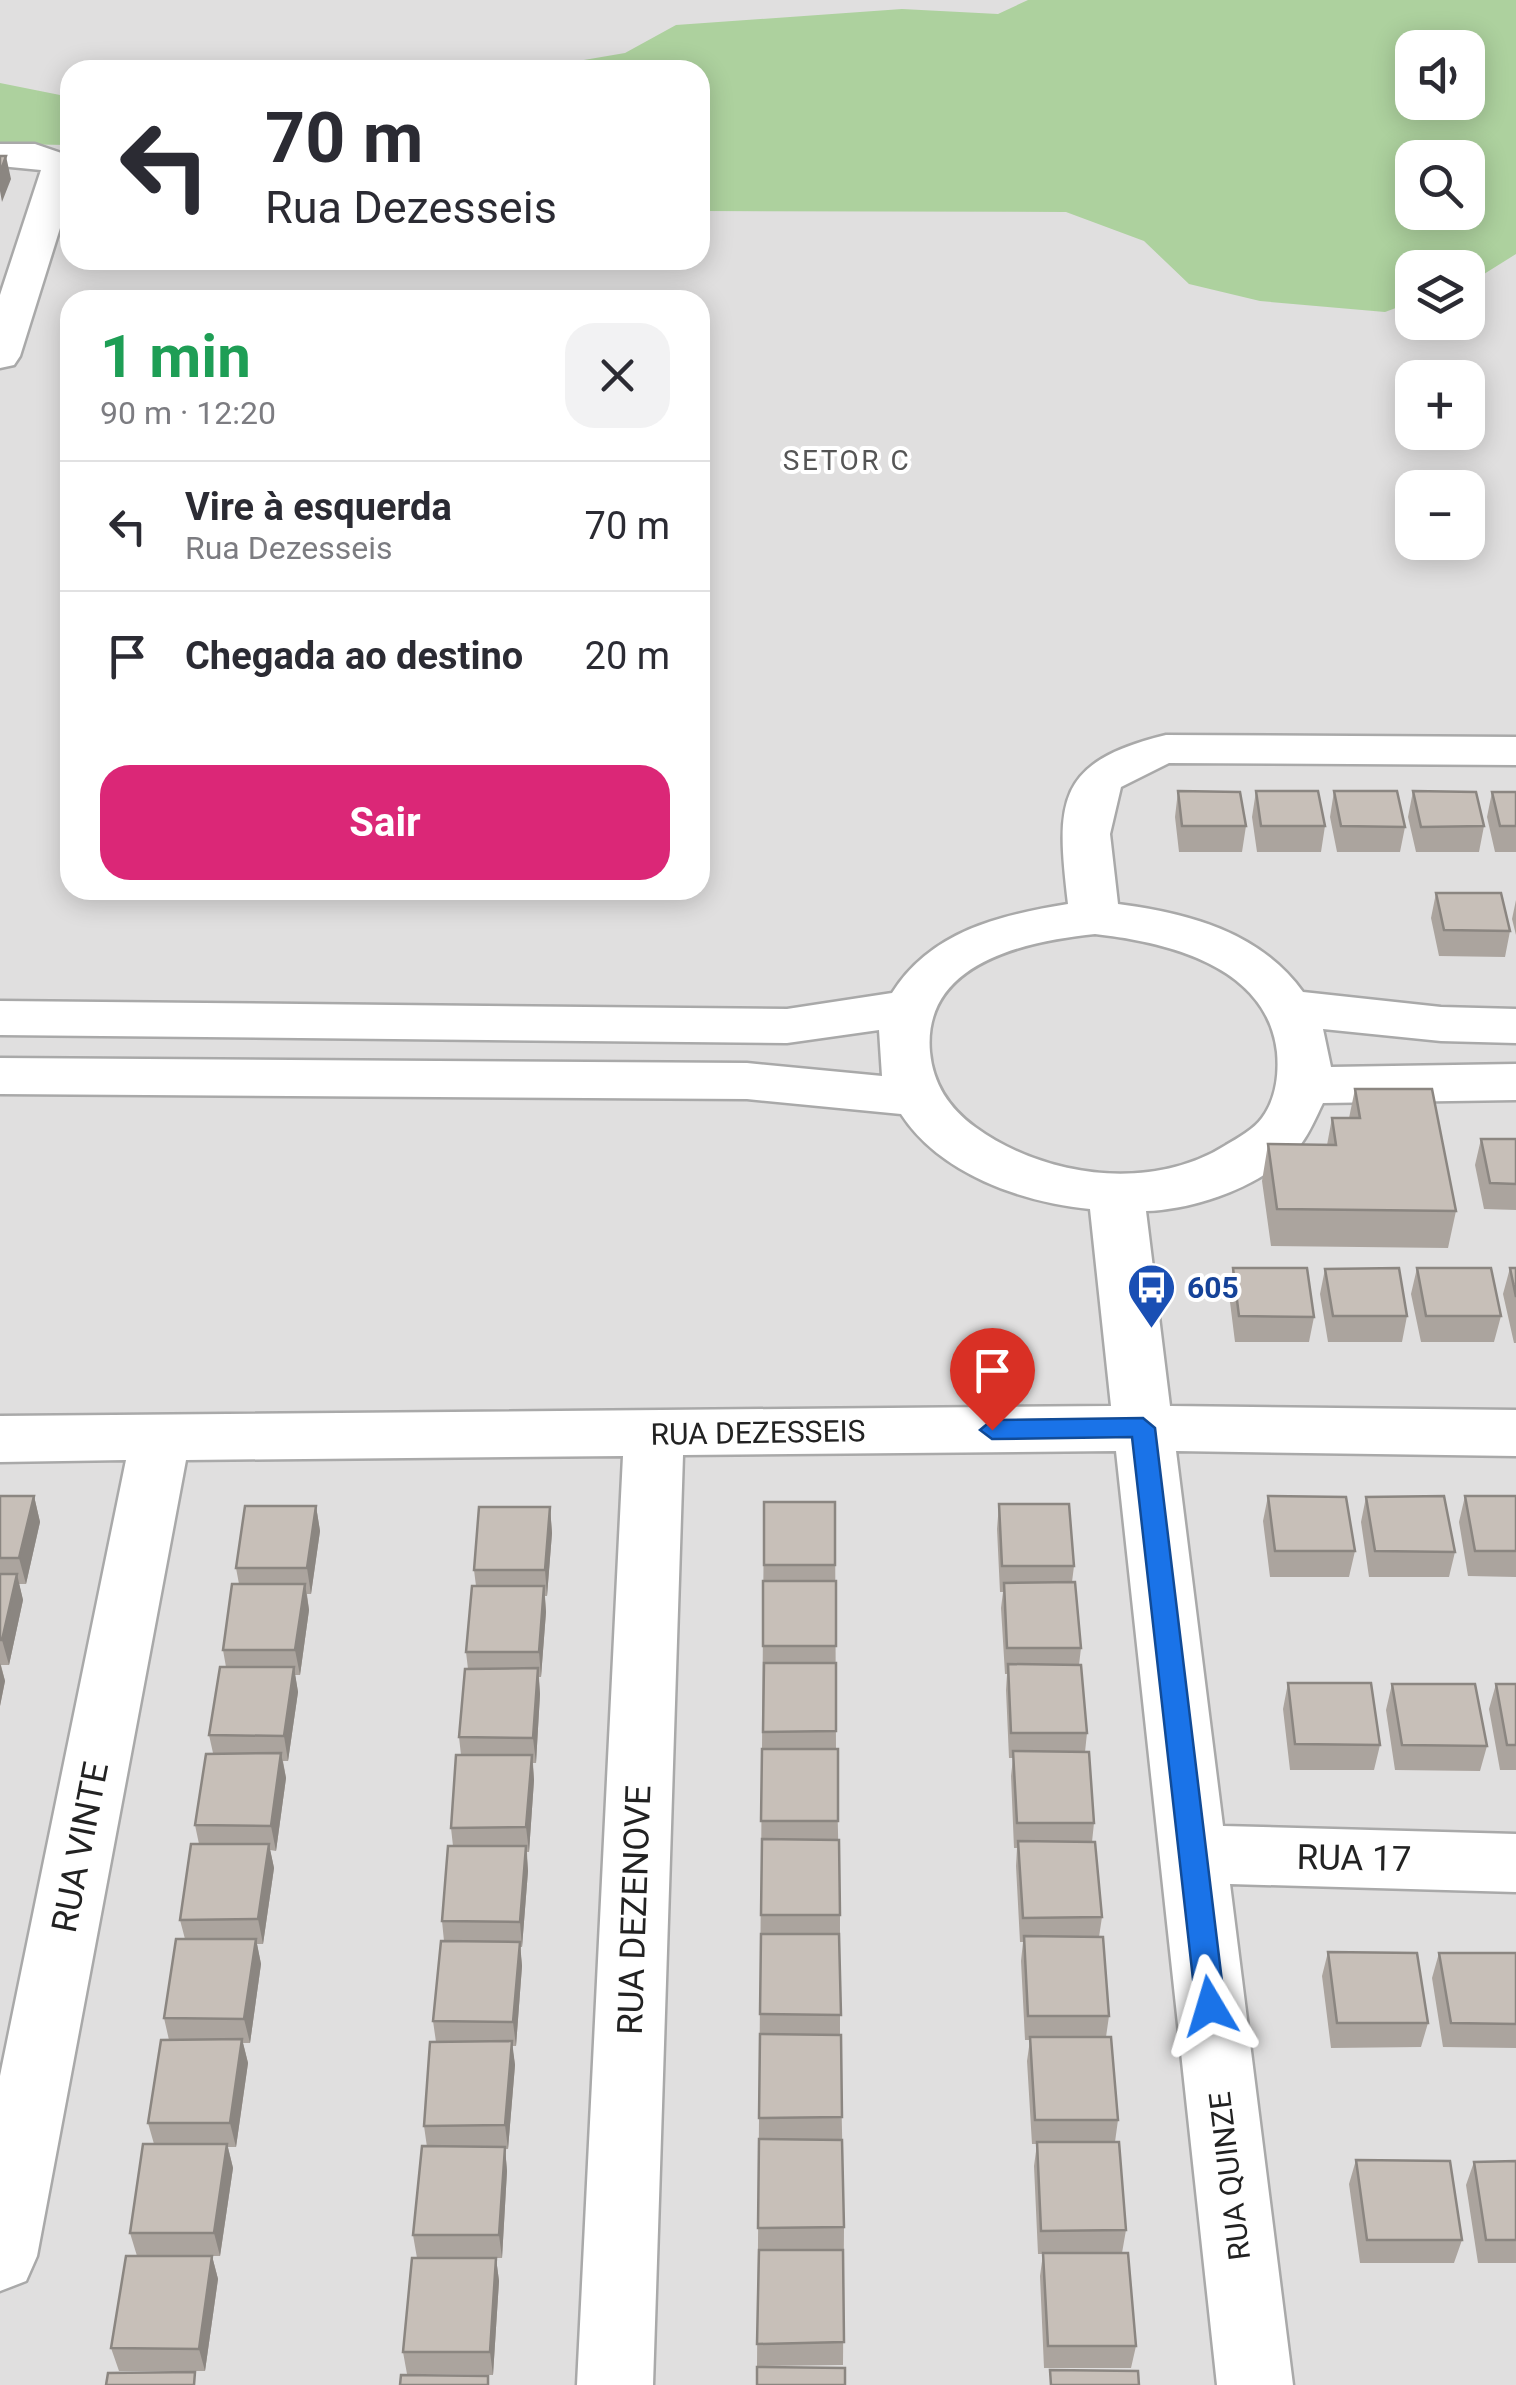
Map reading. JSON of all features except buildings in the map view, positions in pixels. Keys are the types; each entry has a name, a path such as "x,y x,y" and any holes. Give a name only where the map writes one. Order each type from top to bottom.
{"street":[{"path":"0,155 35,155 60,165"},
{"path":"0,356 60,168"},
{"path":"1095,918 1085,808 1095,788 1117,766 1166,749 1516,751"},
{"path":"1095,918 1148,924 1200,939 1244,962 1290,1008 1304,1037 1306,1085 1284,1129 1242,1163 1184,1186 1116,1192 1055,1186 998,1167 951,1139 915,1098 900,1052 908,1008 936,972 980,940 1034,923 1095,918"},
{"path":"0,1018 787,1026 908,1008"},
{"path":"1290,1008 1442,1024 1516,1026"},
{"path":"0,1076 748,1081 915,1098"},
{"path":"1306,1085 1516,1082"},
{"name":"RUA QUINZE","path":"1116,1192 1255,2385"},
{"name":"RUA DEZESSEIS","path":"0,1439 1143,1428 1516,1433"},
{"name":"RUA DEZENOVE","path":"615,2385 654,1434"},
{"name":"RUA VINTE","path":"0,2256 160,1438"},
{"name":"RUA 17","path":"1193,1854 1516,1862"}],"shaded area":[{"path":"0,0 1400,0 1516,31 1516,2385 0,2385"}],"green space":[{"path":"1028,0 1516,0 1516,254 1485,273 1485,250 1395,250 1395,308 1385,312 1260,301 1189,284 1144,241 1066,212 710,211 710,60 584,60 625,53 676,25 902,9 998,14"},
{"path":"0,83 60,95 60,145 0,144"}],"place":[{"name":"605","path":"1152,1330"}],"district":[{"name":"SETOR C","path":"847,460"}],"route":[{"path":"992,1430 1143,1428 1210,2006"}]}
